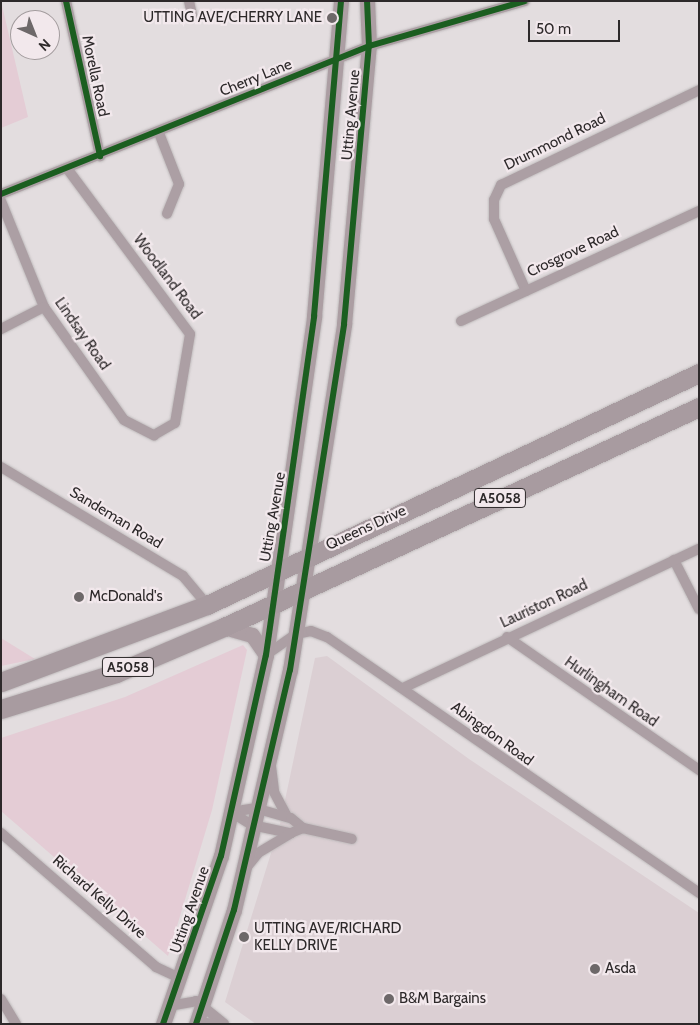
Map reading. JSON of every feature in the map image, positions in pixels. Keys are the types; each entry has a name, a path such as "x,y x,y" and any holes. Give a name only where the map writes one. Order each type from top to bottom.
{"highway":[{"name":"Queens Drive","path":"1,682 207,605 307,556 699,373"},
{"name":"Queens Drive","path":"1,709 116,672 224,627 699,407"}],"street":[{"name":"Morella Road","path":"66,1 100,156"},
{"path":"189,1 192,15"},
{"name":"Utting Avenue","path":"163,1024 206,907 231,812 266,655 274,604 276,571 314,316 341,1"},
{"name":"Utting Avenue","path":"196,1023 242,875 255,808 270,758 296,634 344,324 369,46 367,1"},
{"name":"Cherry Lane","path":"1,194 68,170 336,62 369,46 525,1"},
{"name":"Drummond Road","path":"526,291 494,219 494,200 501,185 699,90"},
{"path":"159,133 179,184 167,214"},
{"name":"Woodland Road","path":"68,170 190,334 175,423 154,435"},
{"name":"Lindsay Road","path":"1,201 44,307 124,420 154,435"},
{"name":"Crosgrove Road","path":"461,321 699,211"},
{"path":"1,329 44,307"},
{"name":"Sandeman Road","path":"1,466 183,576 207,605"},
{"name":"Lauriston Road","path":"403,688 507,637 699,548"},
{"path":"674,560 699,609"},
{"path":"224,627 252,635 266,655 296,634"},
{"name":"Abingdon Road","path":"296,634 311,631 327,637 403,688 581,816 699,893"},
{"name":"Hurlingham Road","path":"507,637 699,770"},
{"path":"270,758 274,792 287,816"},
{"path":"231,812 255,808 287,816 303,828 352,838"},
{"path":"231,812 252,825 292,833"},
{"path":"242,875 258,853 303,828"},
{"name":"Richard Kelly Drive","path":"1,833 156,967 180,978"},
{"path":"1,999 16,1024"},
{"path":"169,1006 190,1000 203,1004 224,1024"},
{"path":"196,1023 216,1024"}],"shaded area":[{"path":"1,1 10,40 10,60 15,60 28,117 1,128"},
{"path":"1,638 35,659 1,666"},
{"path":"243,645 247,650 212,810 168,956 1,811 1,738 125,697"},
{"path":"327,656 469,759 699,913 699,1024 256,1024 225,1002 280,824 315,658"}],"cycle path":[{"path":"66,1 100,156"},
{"path":"163,1024 221,856 266,655 314,316 341,1"},
{"path":"196,1024 234,910 290,670 344,324 369,46 367,1"},
{"path":"1,194 369,46 525,1"}],"place":[{"name":"UTTING AVE/CHERRY LANE","path":"332,18"},
{"name":"McDonald's","path":"79,597"},
{"name":"UTTING AVE/RICHARD KELLY DRIVE","path":"244,937"},
{"name":"Asda","path":"595,969"},
{"name":"B&M Bargains","path":"389,999"}]}
